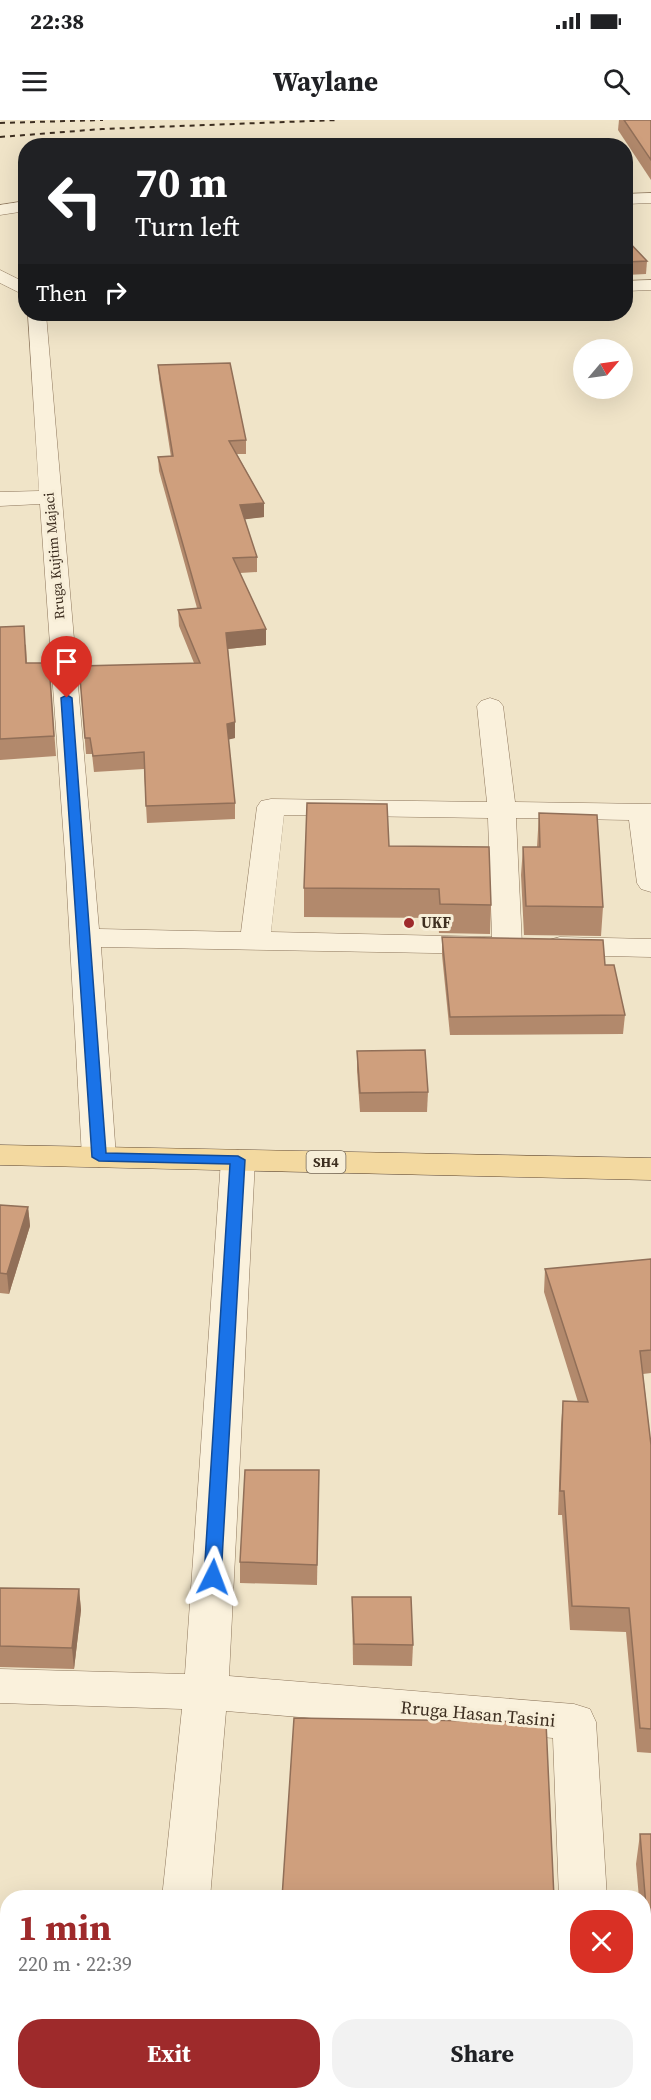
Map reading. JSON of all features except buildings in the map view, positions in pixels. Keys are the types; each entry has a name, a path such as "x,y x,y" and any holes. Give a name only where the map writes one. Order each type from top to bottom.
{"main road":[{"name":"SH4","path":"0,1155 651,1169"}],"street":[{"path":"633,199 651,198"},
{"path":"0,210 18,207"},
{"name":"Rruga Kujtim Majaci","path":"0,275 18,294"},
{"path":"633,287 649,289"},
{"name":"Rruga Kujtim Majaci","path":"28,321 56,557 99,1157"},
{"path":"0,499 48,497"},
{"path":"490,706 502,809 507,945"},
{"path":"255,940 271,807 646,812 651,883"},
{"path":"85,938 651,948"},
{"path":"187,1890 206,1692 238,1160"},
{"name":"Rruga Hasan Tasini","path":"0,1686 206,1692 574,1722 583,1890"}],"railway":[{"path":"0,123 103,120"},
{"path":"0,137 102,129 338,120"}],"place":[{"name":"UKF","path":"409,923"}],"route":[{"path":"67,698 99,1157 238,1160 213,1577"}]}
